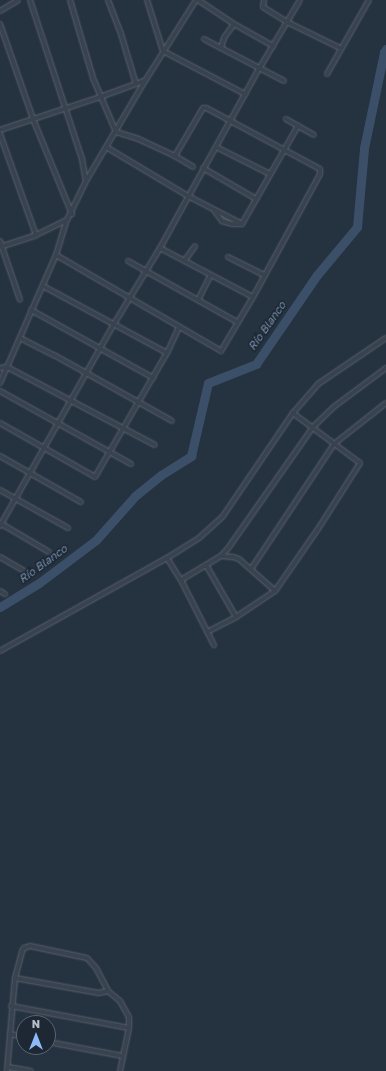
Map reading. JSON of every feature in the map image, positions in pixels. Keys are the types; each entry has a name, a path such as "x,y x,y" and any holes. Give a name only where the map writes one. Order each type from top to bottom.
{"street":[{"path":"0,11 18,0"},
{"path":"30,0 84,168 86,181"},
{"path":"70,0 100,97 116,132 139,139 175,156 193,167"},
{"path":"108,0 136,84"},
{"path":"147,0 164,51 245,94"},
{"path":"0,383 56,255 67,220 72,214 86,181 164,51 191,2 197,0 234,24 273,46"},
{"path":"264,0 263,7 287,22 340,48"},
{"path":"49,552 0,524 31,473 100,348 160,248 230,120 300,0"},
{"path":"327,74 340,48 369,0"},
{"path":"0,24 33,119 72,214"},
{"path":"220,48 224,38 234,24"},
{"path":"204,39 284,82"},
{"path":"0,130 145,81"},
{"path":"56,255 129,299 221,351 253,297 320,174 320,169 206,108 203,108 175,156"},
{"path":"286,118 314,135"},
{"path":"106,147 188,196 242,224 283,149 298,126"},
{"path":"0,134 36,235"},
{"path":"216,147 270,174"},
{"path":"84,168 92,170"},
{"path":"203,168 256,199"},
{"path":"1,247 36,235 67,220"},
{"path":"0,241 20,300"},
{"path":"185,260 195,246"},
{"path":"160,248 185,260 210,276 253,297"},
{"path":"228,257 264,275"},
{"path":"128,261 237,322"},
{"path":"198,300 210,276"},
{"path":"42,286 167,353"},
{"path":"32,310 153,378"},
{"path":"0,423 95,477 108,452 167,353 179,327"},
{"path":"20,338 87,373 172,421"},
{"path":"0,652 167,558 200,537 223,516 293,414 318,384 386,338"},
{"path":"0,367 6,367 155,445"},
{"path":"181,580 221,556 229,547 313,427 335,406 386,368"},
{"path":"0,392 131,464"},
{"path":"251,569 334,444 386,403"},
{"path":"207,632 236,617 275,591 318,529 360,463 313,427 293,414"},
{"path":"0,456 81,502"},
{"path":"0,490 68,528"},
{"path":"221,556 233,557 251,569 275,591"},
{"path":"0,557 24,571"},
{"path":"167,558 181,580 214,644"},
{"path":"206,565 236,617"},
{"path":"0,591 5,594"},
{"path":"31,1071 7,1069 15,978 22,951 24,948 30,946 87,958 96,968 108,991 120,1001 127,1012 129,1028 120,1071"},
{"path":"15,978 99,993 108,991"},
{"path":"12,1006 129,1028"},
{"path":"10,1034 16,1035"},
{"path":"56,1043 123,1056"}],"waterway":[{"name":"Río Blanco","path":"0,607 39,583 96,540 135,496 161,475 191,456 208,383 256,364 317,275 357,227 364,148 384,52 386,49"}]}
